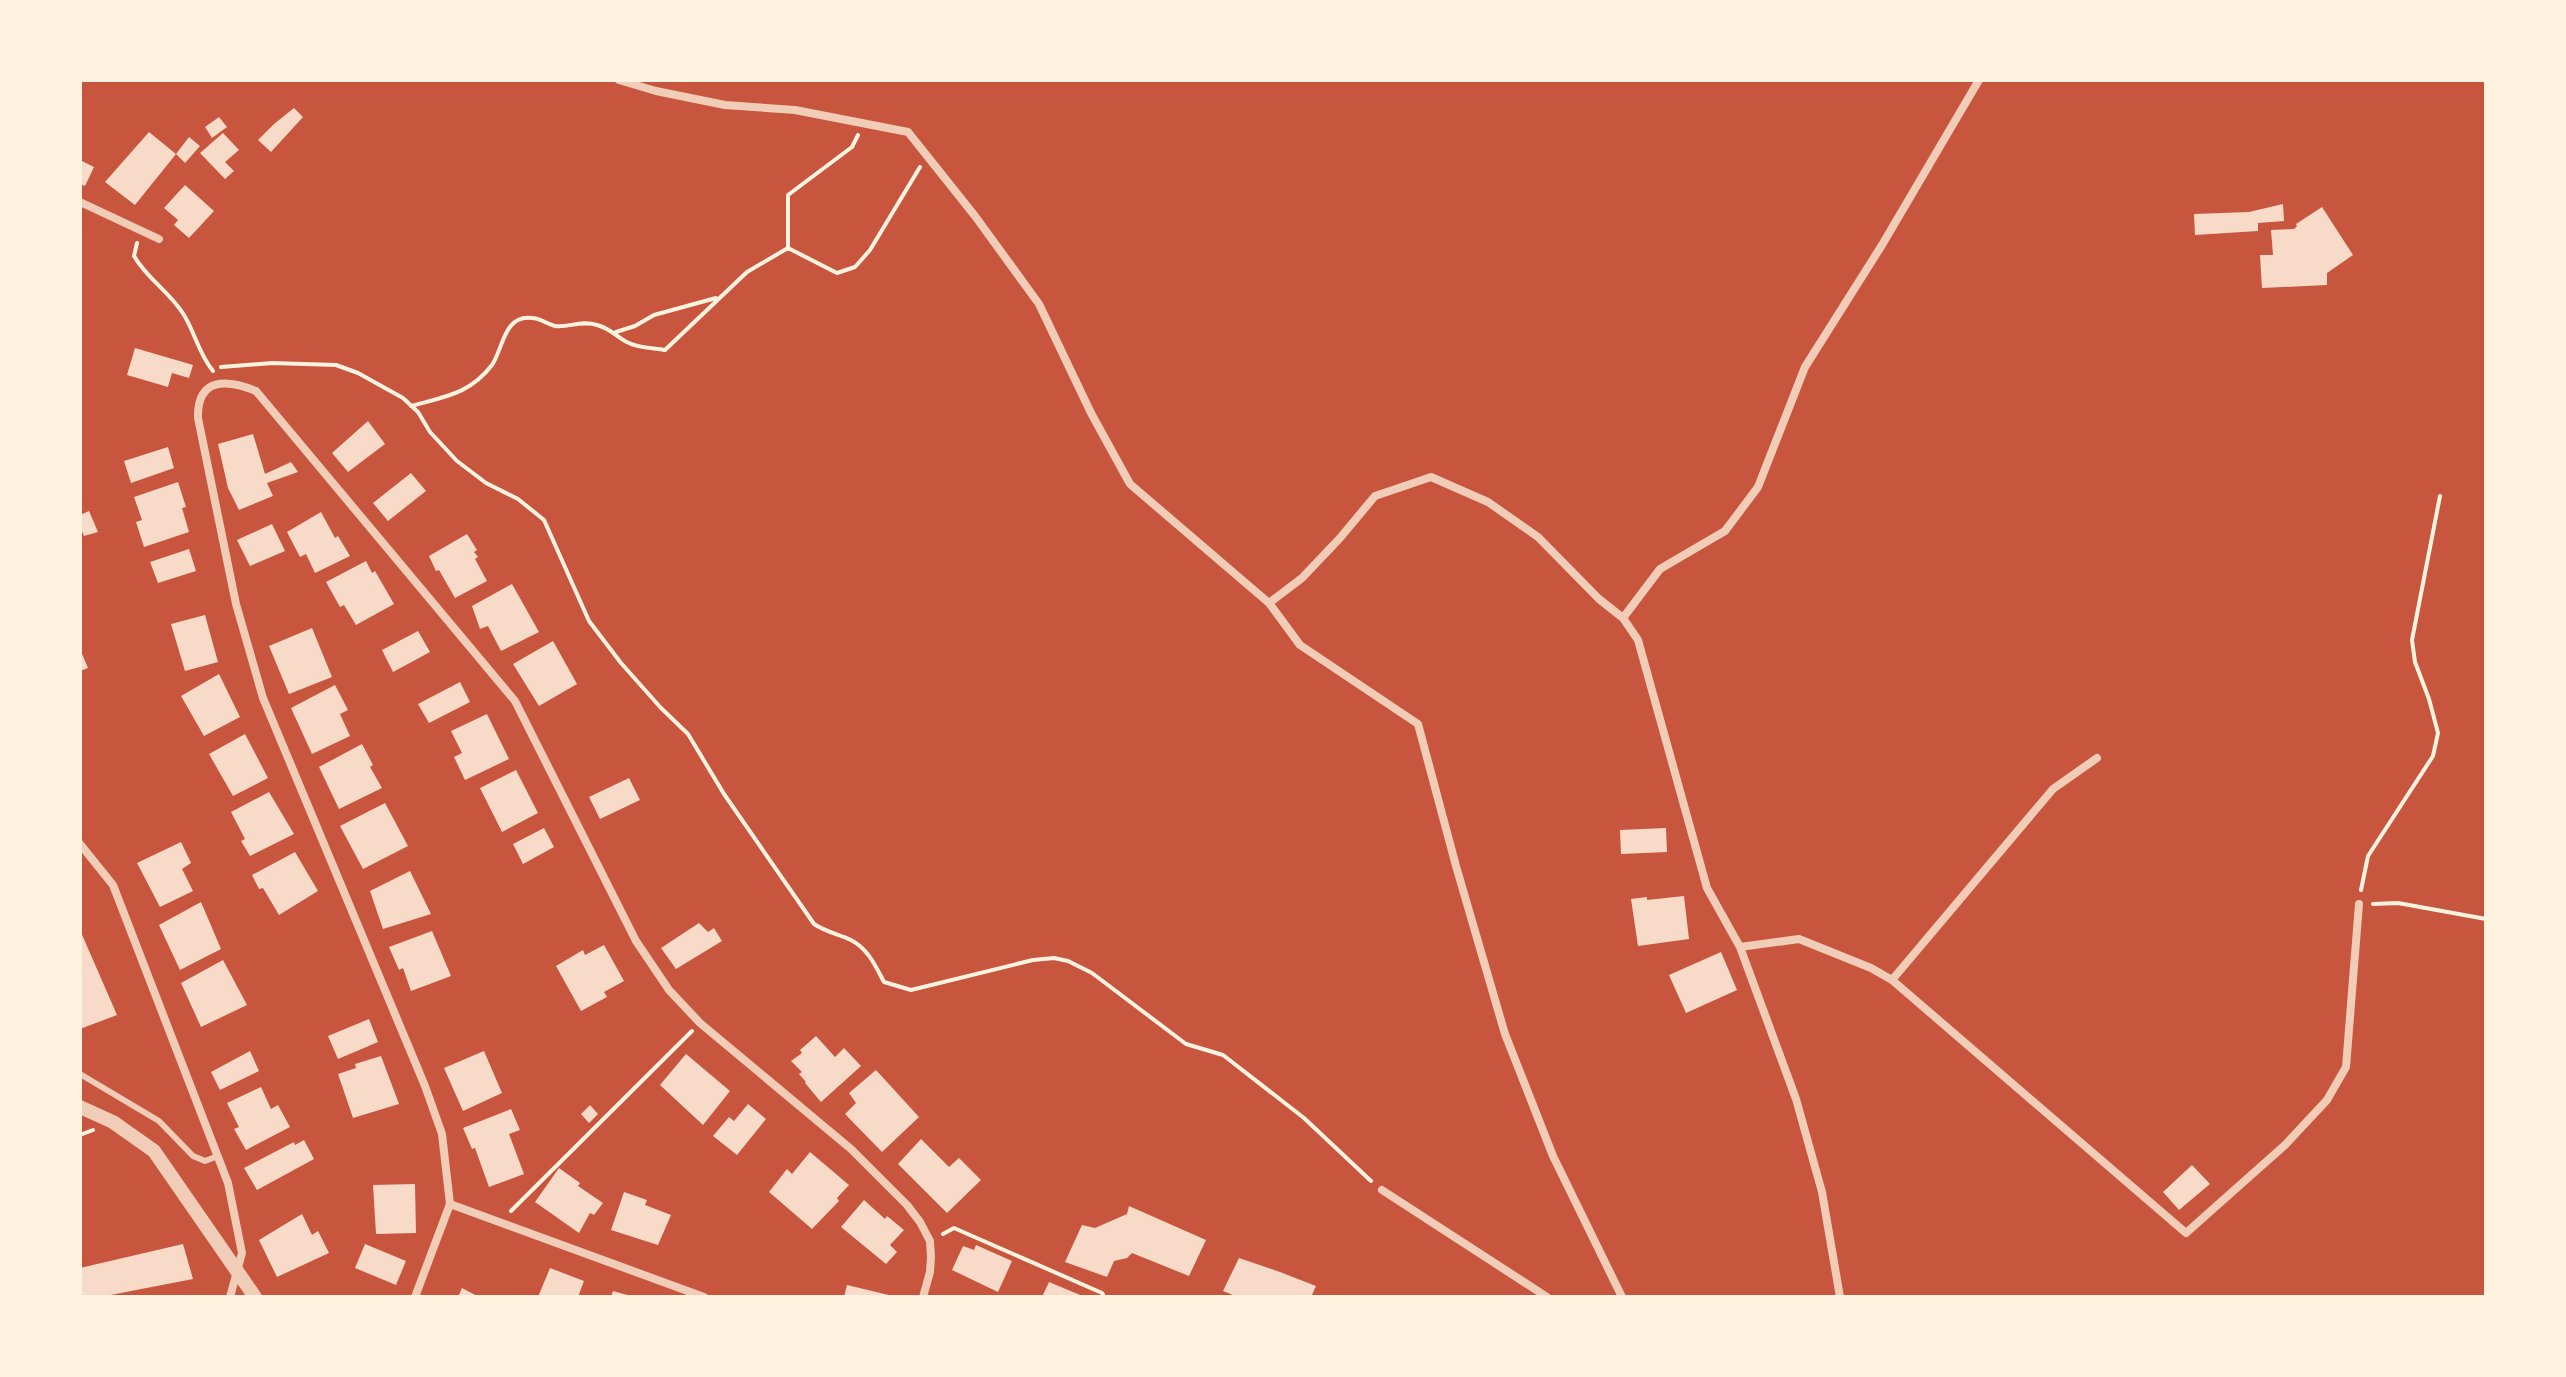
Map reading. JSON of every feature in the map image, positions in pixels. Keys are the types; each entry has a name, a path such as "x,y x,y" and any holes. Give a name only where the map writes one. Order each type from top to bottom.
{"street":[{"path":"619,80 725,105 795,110 908,132 1039,304 1091,413 1130,484 1269,603 1300,645 1418,724 1505,1034 1553,1156 1622,1297"},
{"path":"1623,618 1660,569 1725,531 1758,487 1805,367 1882,245 1979,80"},
{"path":"80,202 159,239"},
{"path":"415,1297 450,1204 442,1134 263,698 236,604 198,418 198,401 208,388 223,382 256,391 515,701 636,941 669,990 700,1023 851,1149 907,1205 930,1241 930,1272 923,1297"},
{"path":"1269,603 1302,578 1375,496 1431,477 1488,502 1538,537 1599,599 1623,618 1638,640 1707,888 1740,947 1796,1099 1822,1192 1840,1297"},
{"path":"1892,980 2053,789 2097,758"},
{"path":"80,844 113,885 228,1183 242,1253 230,1297"},
{"path":"1740,947 1799,939 1871,968 1892,980 2186,1233 2296,1134 2327,1100 2346,1067 2359,904"},
{"path":"80,1107 113,1122 154,1151 255,1297"},
{"path":"1382,1190 1547,1297"},
{"path":"450,1204 704,1297"}],"lane":[{"path":"80,1074 159,1121 193,1156 205,1161 218,1156"}],"path":[{"path":"788,248 788,195 852,147 864,122"},
{"path":"788,248 837,273 855,267 870,250 927,156"},
{"path":"139,229 134,256 142,270 163,288 183,314 202,357 223,382"},
{"path":"411,406 458,393 478,383 494,362 513,323 530,317 558,327 576,322 595,324 616,332 629,344 665,350 747,272 788,248"},
{"path":"616,332 654,315 718,298"},
{"path":"211,369 272,363 336,365 358,373 403,398 457,461 486,483 518,499 544,520 589,621 661,708 688,734 750,834 814,924 865,949 884,982 911,990 1033,960 1054,958 1068,961 1092,973 1186,1044 1223,1055 1304,1118 1382,1190"},
{"path":"2440,496 2412,640 2415,662 2438,733 2433,756 2368,856 2359,904 2398,903 2486,919"},
{"path":"498,1224 700,1023"},
{"path":"930,1241 954,1228 1102,1293 1104,1297"}],"building":[{"path":"294,108 303,117 271,152 258,140"},
{"path":"219,117 227,127 212,138 205,127"},
{"path":"149,132 176,154 135,205 105,182"},
{"path":"223,133 239,150 225,162 234,171 225,179 200,153"},
{"path":"189,137 200,146 185,163 176,154"},
{"path":"80,160 94,167 85,186 80,184"},
{"path":"185,185 214,211 189,238 174,225 178,220 164,208"},
{"path":"2283,204 2284,221 2258,223 2258,231 2195,235 2194,214 2249,212"},
{"path":"2322,207 2353,255 2327,273 2327,285 2262,288 2260,255 2273,255 2271,230 2294,229 2296,224"},
{"path":"135,348 193,365 189,378 172,373 168,387 127,375"},
{"path":"368,421 385,444 348,472 332,453"},
{"path":"253,434 265,474 291,462 298,472 267,483 273,496 239,510 228,488 218,444"},
{"path":"168,447 174,468 131,483 124,461"},
{"path":"411,473 426,491 388,521 373,503"},
{"path":"178,482 186,507 182,508 189,532 144,547 136,522 142,520 134,497"},
{"path":"89,511 98,532 84,536 80,515"},
{"path":"321,512 335,538 338,536 350,556 315,573 306,554 300,557 287,532"},
{"path":"272,524 285,551 250,566 237,540"},
{"path":"467,534 477,550 474,552 478,557 475,559 487,581 455,598 429,556"},
{"path":"189,549 196,571 158,583 150,562"},
{"path":"366,561 394,604 356,625 344,605 340,607 326,582"},
{"path":"512,584 539,632 501,651 488,626 480,629 472,606"},
{"path":"205,615 218,662 185,671 171,624"},
{"path":"312,628 332,677 289,694 269,646"},
{"path":"418,631 430,652 393,672 382,650"},
{"path":"553,641 577,684 539,706 513,664"},
{"path":"80,649 88,668 80,671"},
{"path":"219,674 240,717 204,736 181,696"},
{"path":"460,682 470,702 429,723 418,704"},
{"path":"335,685 348,710 340,714 350,736 312,754 291,708"},
{"path":"487,714 509,759 465,780 454,757 462,753 451,731"},
{"path":"245,734 268,778 233,796 209,754"},
{"path":"362,744 382,788 339,809 319,767"},
{"path":"516,770 538,813 502,832 480,788"},
{"path":"629,778 640,800 600,819 589,797"},
{"path":"269,792 294,834 250,856 231,812"},
{"path":"385,803 408,846 363,869 340,826"},
{"path":"544,828 554,847 523,864 513,844"},
{"path":"1666,828 1667,852 1621,854 1620,830"},
{"path":"181,842 191,863 182,869 193,891 160,907 137,863"},
{"path":"295,852 318,891 279,915 252,875"},
{"path":"410,871 431,914 383,929 370,891"},
{"path":"1684,896 1689,939 1638,946 1631,899"},
{"path":"201,902 221,949 180,970 159,925"},
{"path":"699,923 708,932 714,928 722,941 676,969 661,948"},
{"path":"80,930 117,1015 80,1029"},
{"path":"432,931 451,976 411,991 403,968 399,970 389,947"},
{"path":"604,945 624,981 604,992 607,997 581,1011 556,966 583,950 585,955"},
{"path":"1721,952 1737,990 1686,1013 1669,975"},
{"path":"223,960 247,1005 201,1027 181,983"},
{"path":"369,1019 378,1042 338,1059 328,1036"},
{"path":"816,1036 835,1057 844,1048 861,1066 821,1102 791,1061"},
{"path":"250,1051 259,1071 220,1090 211,1072"},
{"path":"484,1051 502,1093 463,1111 444,1068"},
{"path":"686,1054 730,1091 703,1125 660,1085"},
{"path":"381,1056 399,1104 353,1118 338,1074 356,1068 355,1064"},
{"path":"876,1070 919,1117 882,1152 845,1114 856,1103 849,1093"},
{"path":"261,1087 271,1109 278,1105 290,1127 246,1150 234,1129 239,1127 227,1103"},
{"path":"748,1104 766,1119 737,1155 713,1136 729,1117 734,1121"},
{"path":"590,1105 598,1114 589,1123 581,1114"},
{"path":"511,1109 520,1130 509,1134 524,1174 489,1187 475,1148 472,1149 463,1128"},
{"path":"921,1139 949,1167 959,1158 981,1180 947,1213 898,1164"},
{"path":"304,1140 314,1159 257,1190 244,1168 294,1142 295,1145"},
{"path":"810,1152 849,1185 837,1198 839,1201 812,1229 769,1192 787,1169 792,1174"},
{"path":"2192,1165 2210,1184 2179,1210 2163,1192"},
{"path":"559,1168 603,1203 594,1215 590,1213 579,1233 535,1202"},
{"path":"415,1184 416,1233 376,1234 373,1185"},
{"path":"624,1192 647,1200 645,1205 671,1215 658,1245 611,1230"},
{"path":"864,1200 885,1219 887,1216 904,1230 890,1245 897,1252 886,1264 841,1227"},
{"path":"1129,1206 1206,1240 1189,1276 1132,1253 1127,1258 1114,1261 1107,1277 1065,1262 1082,1225 1095,1228 1127,1214"},
{"path":"302,1214 312,1235 318,1231 329,1253 277,1277 259,1240"},
{"path":"183,1244 193,1279 100,1297 80,1297 80,1268"},
{"path":"365,1244 406,1261 396,1285 355,1268"},
{"path":"976,1245 1012,1261 998,1292 952,1270 963,1246 974,1250"},
{"path":"1239,1258 1316,1286 1311,1297 1238,1297 1223,1291"},
{"path":"550,1268 584,1281 578,1297 538,1297"},
{"path":"1049,1282 1085,1297 1042,1297"},
{"path":"847,1285 893,1296 893,1297 844,1297"},
{"path":"462,1288 479,1297 458,1297"},
{"path":"613,1291 631,1296 631,1297 611,1297"}]}
